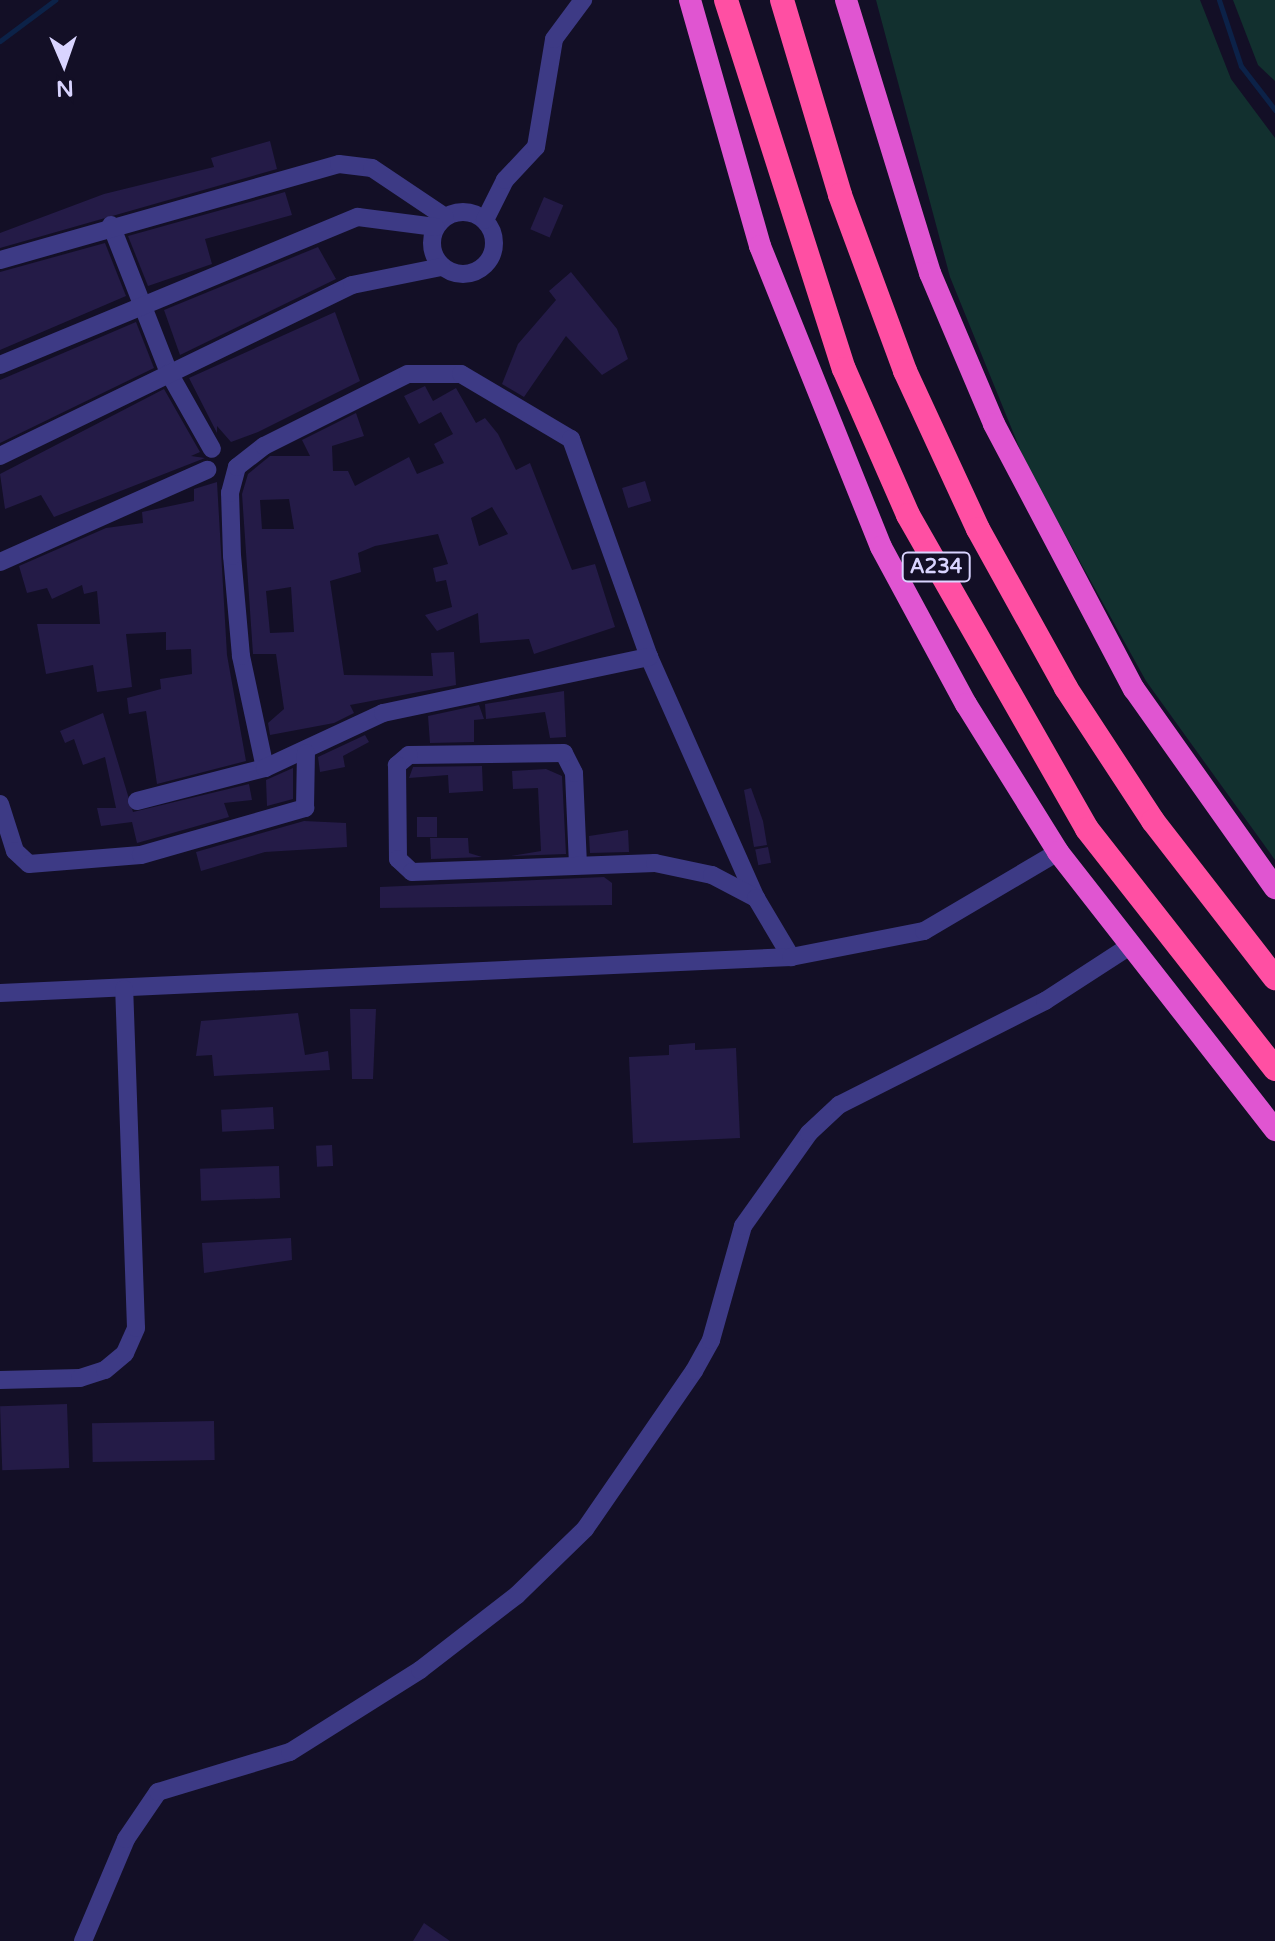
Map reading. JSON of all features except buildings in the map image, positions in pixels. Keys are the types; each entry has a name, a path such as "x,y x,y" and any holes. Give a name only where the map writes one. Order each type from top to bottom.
{"highway":[{"path":"690,0 760,246 818,404 881,547 1058,852 1128,947 1275,1130"},
{"name":"A234","path":"726,0 838,354 908,515 1087,829 1275,1069"},
{"name":"A234","path":"782,0 840,195 905,371 978,529 1066,688 1144,808 1275,978"},
{"path":"846,0 930,273 994,424 1134,689 1275,888"}],"street":[{"path":"485,220 505,180 536,147 554,39 583,0"},
{"path":"0,260 111,225 339,164 372,168 440,222"},
{"path":"0,365 141,304 358,217 440,222 473,213 485,220 493,232 491,260 467,275 441,267 352,285 0,456"},
{"path":"440,222 433,255 441,267"},
{"path":"111,225 169,373 212,449"},
{"path":"265,768 241,656 233,478 264,446 408,374 461,374 571,439 649,657 756,898 791,957"},
{"path":"3,555 207,470"},
{"path":"137,801 265,768 306,753 383,713 649,657"},
{"path":"0,804 15,851 29,864 141,855 305,808 306,753"},
{"path":"578,865 574,773 564,753 409,755 397,765 398,859 412,872 655,863 712,875 756,898"},
{"path":"0,993 791,957 924,931 1058,852"},
{"path":"83,1941 126,1839 158,1792 290,1752 420,1670 517,1595 585,1529 694,1371 711,1340 743,1226 809,1133 839,1105 1045,1001 1128,947"},
{"path":"0,1380 105,1370 125,1353 136,1328 124,989"}],"green space":[{"path":"876,0 1200,0 1231,79 1275,138 1275,860 1146,681 1026,464 950,277"},
{"path":"1233,0 1275,0 1275,81 1258,65"}],"waterway":[{"path":"0,41 55,0"},
{"path":"1219,0 1241,66 1275,110"}]}
